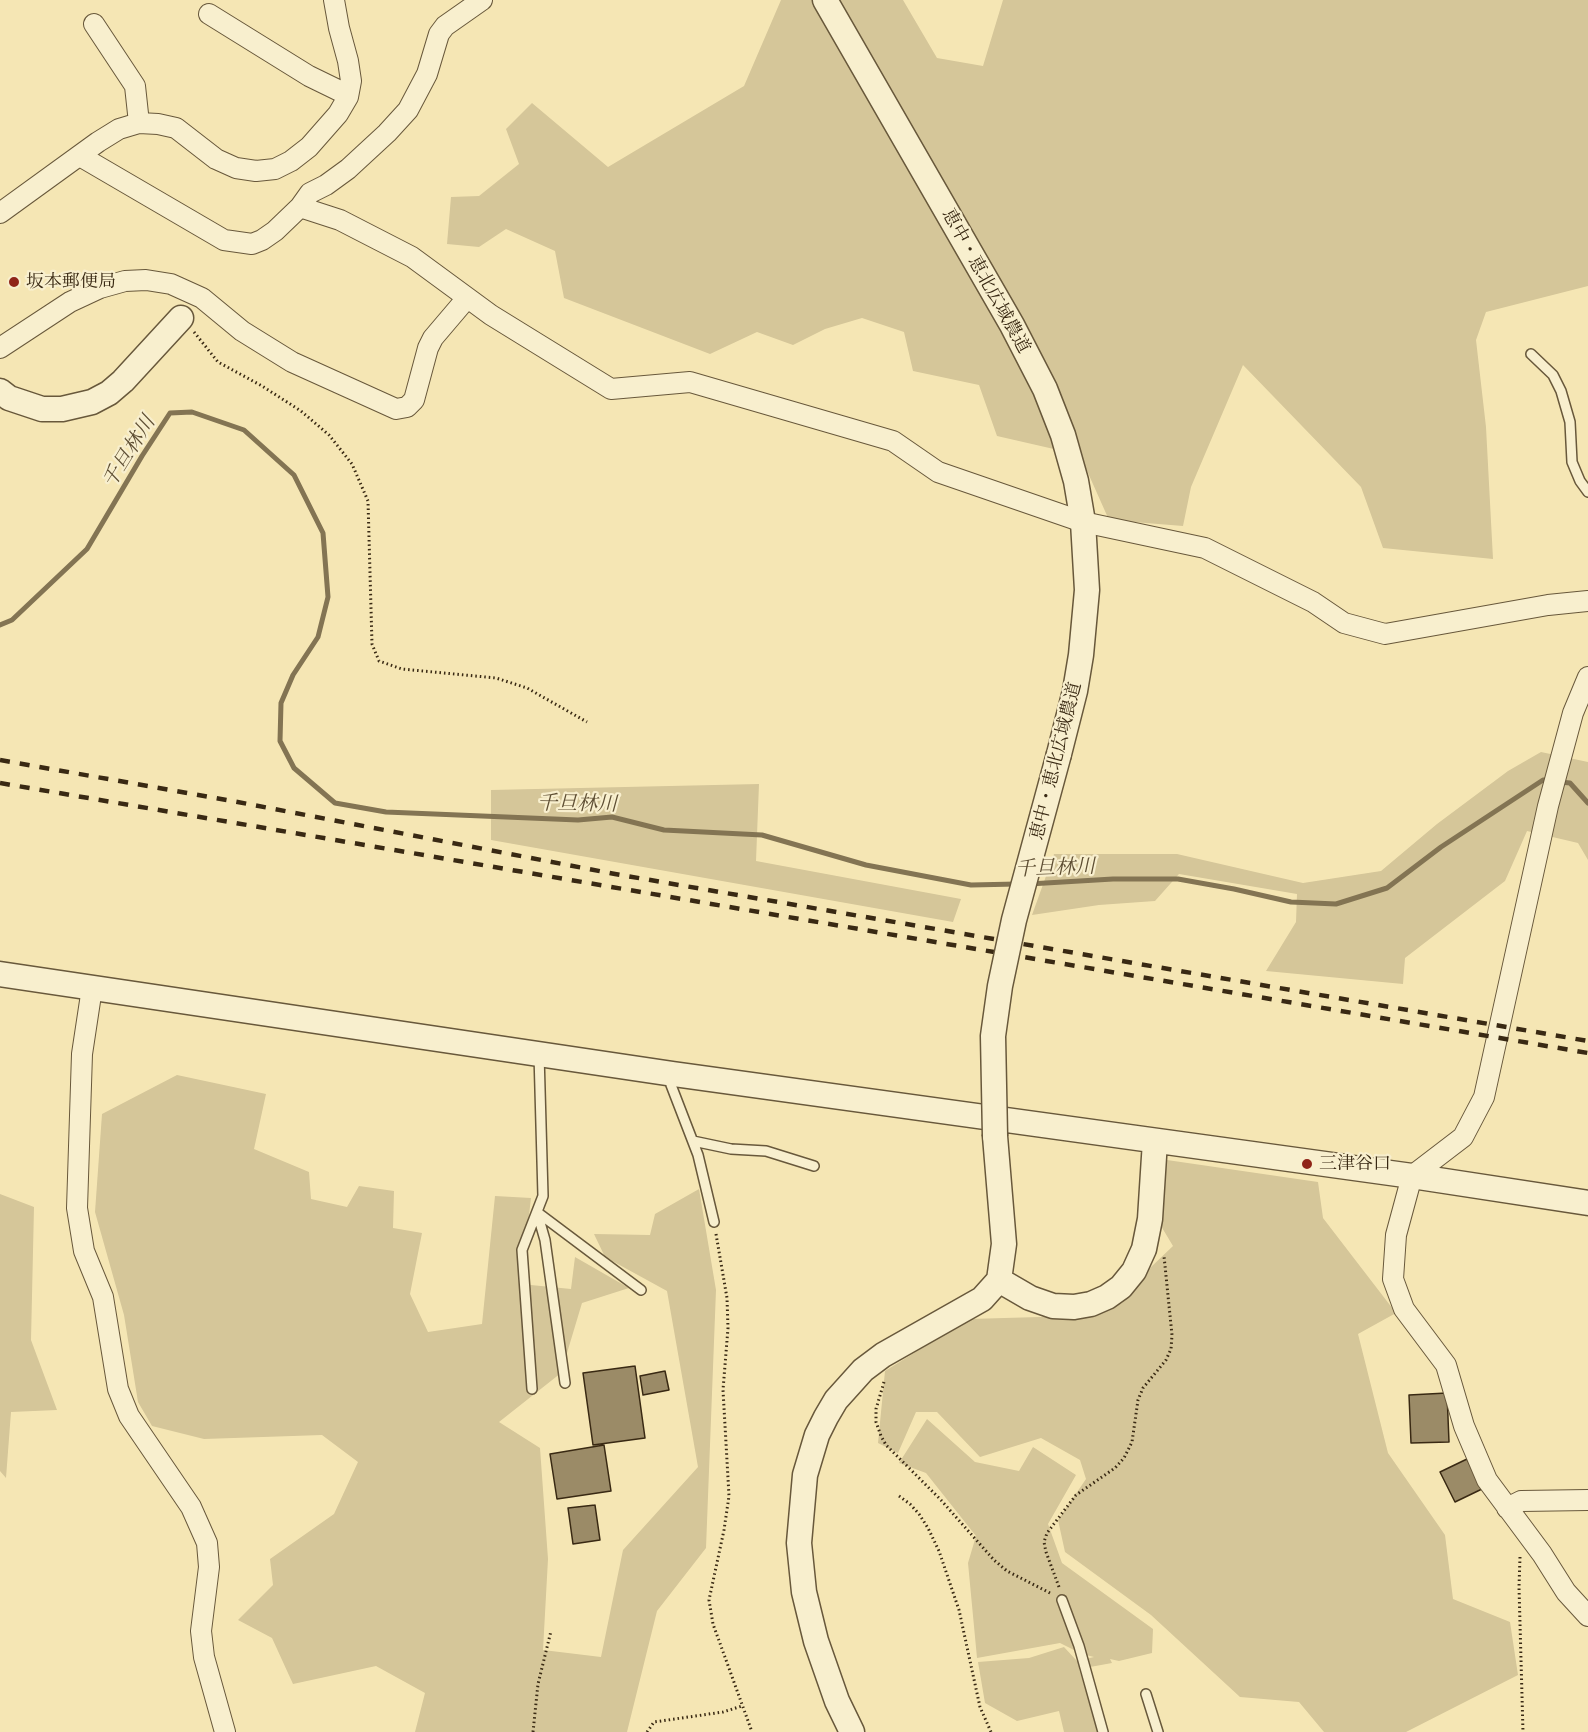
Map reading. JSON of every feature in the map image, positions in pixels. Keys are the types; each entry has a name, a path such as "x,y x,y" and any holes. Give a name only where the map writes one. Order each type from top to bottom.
{"street":[{"path":"0,213 119,129 139,123 176,128 216,159 236,168 256,171 275,169 291,162 309,147 338,114 348,95 351,81 334,0"},
{"path":"80,156 224,240 252,244 262,240 300,207 310,193 348,169 387,133 408,110 427,74 439,34 445,26 482,0"},
{"name":"恵中・恵北広域農道","path":"825,0 1012,325 1045,389 1076,481 1083,522 1087,590 1075,691 1014,920 1000,986 993,1036 995,1136 1004,1244 999,1280"},
{"path":"209,14 309,76 348,95"},
{"path":"94,24 135,86 139,123"},
{"path":"300,207 340,220 412,257 491,315 611,389 690,382 894,441 938,472 1083,522 1205,548 1313,602 1344,623 1385,634 1548,605 1588,601"},
{"path":"0,348 70,303 100,288 125,281 146,280 171,284 202,298 242,331 292,362 396,409 407,407 414,400 428,348 433,338 467,298"},
{"path":"0,391 9,398 42,409 62,409 92,402 109,393 123,381 181,318"},
{"path":"1588,677 1573,712 1548,806 1484,1097 1463,1137 1412,1176 1396,1235 1392,1279 1404,1309 1446,1365 1464,1426 1487,1480 1566,1592 1588,1616"},
{"path":"0,974 673,1074 1412,1176 1588,1203"},
{"path":"92,988 82,1054 77,1208 84,1251 103,1297 118,1389 129,1416 191,1507 207,1543 209,1567 201,1631 206,1665 225,1732"},
{"path":"852,1732 837,1701 816,1641 800,1568 801,1505 810,1454 826,1417 848,1385 863,1370 982,1299 999,1280 1030,1298 1053,1306 1074,1307 1091,1304 1121,1287 1134,1271 1144,1249 1150,1219 1155,1141"},
{"path":"1507,1508 1521,1501 1588,1500"}],"lane":[{"path":"1531,354 1553,375 1561,391 1570,422 1572,462 1580,481 1588,492"},
{"path":"532,1389 522,1250 543,1196 539,1054"},
{"path":"673,1074 671,1085 698,1155 714,1222"},
{"path":"693,1141 731,1149 765,1151 814,1166"},
{"path":"537,1212 641,1290"},
{"path":"537,1212 545,1240 566,1383"},
{"path":"1062,1600 1079,1646 1103,1732"},
{"path":"1146,1694 1158,1732"}],"path":[{"path":"181,318 218,362 301,411 329,435 352,464 368,501 372,644 379,661 402,669 496,678 527,688 587,722"},
{"path":"714,1222 727,1298 728,1328 723,1390 729,1496 709,1600 713,1624 752,1732"},
{"path":"878,1359 885,1373 877,1399 876,1422 886,1445 940,1499 994,1560 1007,1571 1062,1600 1063,1596 1046,1552 1044,1542 1047,1533 1076,1496 1124,1458 1132,1442 1138,1400 1143,1388 1166,1360 1171,1349 1172,1335 1164,1253"},
{"path":"899,1496 919,1514 939,1551 959,1610 980,1707 992,1732"},
{"path":"1523,1732 1519,1587 1521,1540 1527,1535"},
{"path":"533,1732 538,1684 550,1631"},
{"path":"647,1732 654,1722 723,1712 742,1706"}],"shaded area":[{"path":"781,0 903,0 937,58 983,66 1003,0 1588,0 1588,286 1486,312 1476,340 1486,427 1493,559 1383,548 1361,487 1243,365 1191,487 1183,526 1109,520 1080,455 997,436 979,385 913,371 904,332 862,318 825,329 793,345 757,332 710,354 564,298 555,251 506,229 479,247 447,244 451,197 479,196 519,164 506,129 532,103 608,167 744,86"},
{"path":"1541,752 1588,762 1588,860 1578,843 1527,831 1505,881 1405,958 1403,984 1266,971 1296,922 1297,894 1179,874 1155,901 1099,905 1032,915 1054,854 1177,854 1303,883 1381,871 1437,824 1508,771"},
{"path":"759,784 756,861 961,899 953,922 491,840 491,790"},
{"path":"177,1075 266,1094 254,1149 309,1172 311,1199 347,1207 359,1186 394,1191 393,1228 422,1233 410,1294 428,1332 482,1324 495,1196 531,1198 521,1284 571,1289 575,1257 629,1288 582,1303 561,1373 499,1422 540,1448 548,1559 543,1650 601,1657 623,1550 698,1467 667,1291 605,1257 594,1234 650,1235 655,1214 699,1189 716,1290 706,1548 657,1611 627,1732 415,1732 425,1693 376,1666 293,1684 272,1638 238,1620 273,1585 270,1559 334,1514 358,1462 322,1435 204,1439 152,1426 138,1402 124,1315 95,1212 102,1114"},
{"path":"1167,1160 1318,1182 1323,1218 1396,1313 1358,1334 1388,1453 1445,1535 1453,1599 1510,1622 1518,1675 1406,1732 1324,1732 1299,1702 1240,1697 1151,1615 1065,1552 1058,1520 1086,1479 1080,1460 1041,1438 980,1457 937,1412 916,1412 898,1453 878,1443 885,1371 969,1319 1075,1316 1122,1303 1151,1267 1173,1246 1158,1221"},
{"path":"0,1194 34,1207 31,1340 57,1410 11,1412 6,1478 0,1471"},
{"path":"927,1419 975,1462 1019,1471 1033,1447 1076,1475 1048,1524 1062,1563 1153,1629 1152,1653 1119,1661 1110,1659 1112,1663 1079,1669 1099,1732 1064,1732 1059,1711 1017,1721 985,1703 978,1662 1029,1658 1064,1647 1077,1661 1094,1657 1060,1643 977,1658 968,1563 976,1536 926,1473 899,1463"}],"building":[{"path":"635,1366 645,1438 593,1445 583,1373"},
{"path":"665,1371 669,1390 643,1395 640,1376"},
{"path":"1447,1393 1449,1442 1411,1443 1409,1395"},
{"path":"604,1445 611,1491 557,1499 550,1454"},
{"path":"1467,1459 1482,1489 1455,1502 1440,1472"},
{"path":"595,1505 600,1540 573,1544 568,1508"}],"waterway":[{"name":"千旦林川","path":"0,625 12,620 87,549 170,413 192,412 244,430 294,475 323,533 328,597 318,637 293,675 281,703 280,741 294,768 335,803 386,812 578,820 612,817 664,830 762,835 866,865 971,885 1017,884"},
{"name":"千旦林川","path":"1029,884 1113,879 1178,879 1291,902 1336,904 1387,888 1441,847 1543,780 1551,780"},
{"name":"千旦林川","path":"1560,782 1570,783 1588,803"}],"railway":[{"path":"0,760 227,800 615,874 1588,1041"},
{"path":"0,783 1588,1053"}],"place":[{"name":"坂本郵便局","path":"14,282"},
{"name":"三津谷口","path":"1307,1164"}]}
